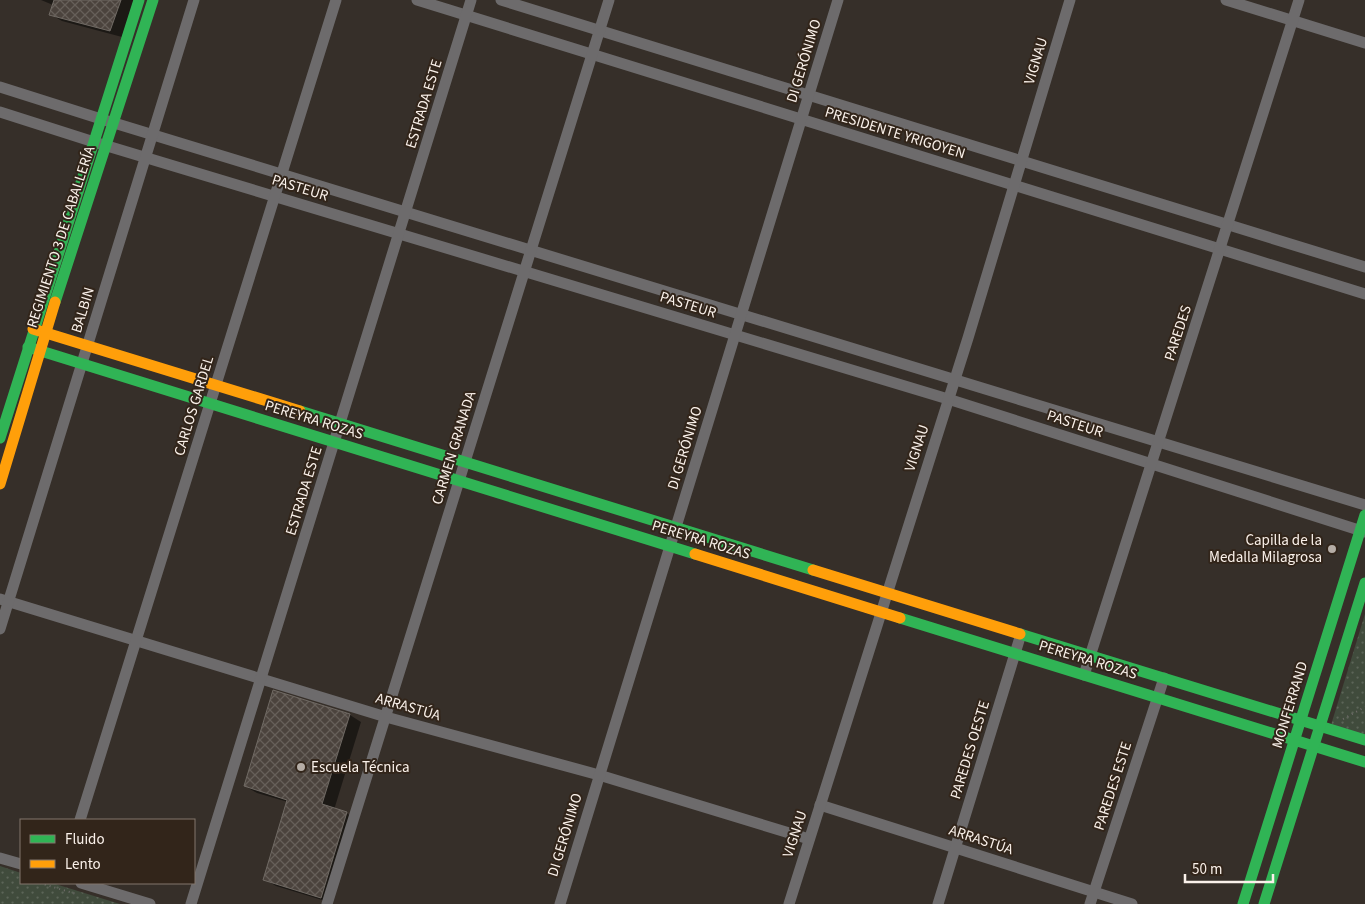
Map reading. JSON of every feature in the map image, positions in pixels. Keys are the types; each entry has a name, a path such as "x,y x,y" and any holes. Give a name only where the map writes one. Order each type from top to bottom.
{"street":[{"name":"REGIMIENTO 3 DE CABALLERÍA","path":"0,438 32,329 139,0"},
{"name":"REGIMIENTO 3 DE CABALLERÍA","path":"0,484 45,333 153,0"},
{"name":"BALBIN","path":"0,629 4,601 88,346 194,0"},
{"name":"CARLOS GARDEL","path":"80,819 336,0"},
{"name":"PRESIDENTE YRIGOYEN","path":"417,0 1365,294"},
{"name":"ESTRADA ESTE","path":"191,904 472,0"},
{"name":"PRESIDENTE YRIGOYEN","path":"501,0 1365,267"},
{"name":"CARMEN GRANADA","path":"327,904 609,0"},
{"name":"DI GERÓNIMO","path":"560,904 838,0"},
{"name":"VIGNAU","path":"789,904 955,379 1070,0"},
{"path":"1226,0 1365,43"},
{"name":"PAREDES","path":"1084,675 1299,0"},
{"name":"PASTEUR","path":"0,87 1365,505"},
{"name":"PASTEUR","path":"0,112 146,158 948,399 1363,531"},
{"name":"PEREYRA ROZAS","path":"32,329 1365,740"},
{"name":"PEREYRA ROZAS","path":"28,347 1365,762"},
{"name":"MONFERRAND","path":"1243,904 1294,740 1363,531 1365,515"},
{"path":"1264,904 1365,583"},
{"name":"ARRASTÚA","path":"4,601 386,717 599,775 809,839"},
{"name":"PAREDES OESTE","path":"938,904 1022,634"},
{"name":"PAREDES ESTE","path":"1090,904 1164,678"},
{"name":"ARRASTÚA","path":"820,805 1132,904"},
{"path":"0,858 20,864"},
{"path":"84,884 150,904"}],"path":[{"path":"1339,720 1365,707"}],"green space":[{"path":"1365,614 1365,736 1331,725"},
{"path":"0,866 20,873 20,884 55,884 120,904 0,904"}],"building":[{"path":"54,0 121,0 110,31 49,15"},
{"path":"273,690 350,714 322,804 347,812 321,898 263,880 287,800 244,786"}],"traffic: fast":[{"path":"0,438 139,0"},
{"path":"55,302 153,0"},
{"path":"28,347 695,554"},
{"path":"300,411 813,570"},
{"path":"1243,904 1365,515"},
{"path":"1264,904 1365,583"},
{"path":"900,618 1365,762"},
{"path":"1020,634 1365,740"}],"traffic: slow":[{"path":"0,484 55,302"},
{"path":"33,329 300,411"},
{"path":"695,554 900,618"},
{"path":"813,570 1020,634"}],"place":[{"name":"Capilla de la Medalla Milagrosa","path":"1332,549"},
{"name":"Escuela Técnica","path":"301,767"}]}
